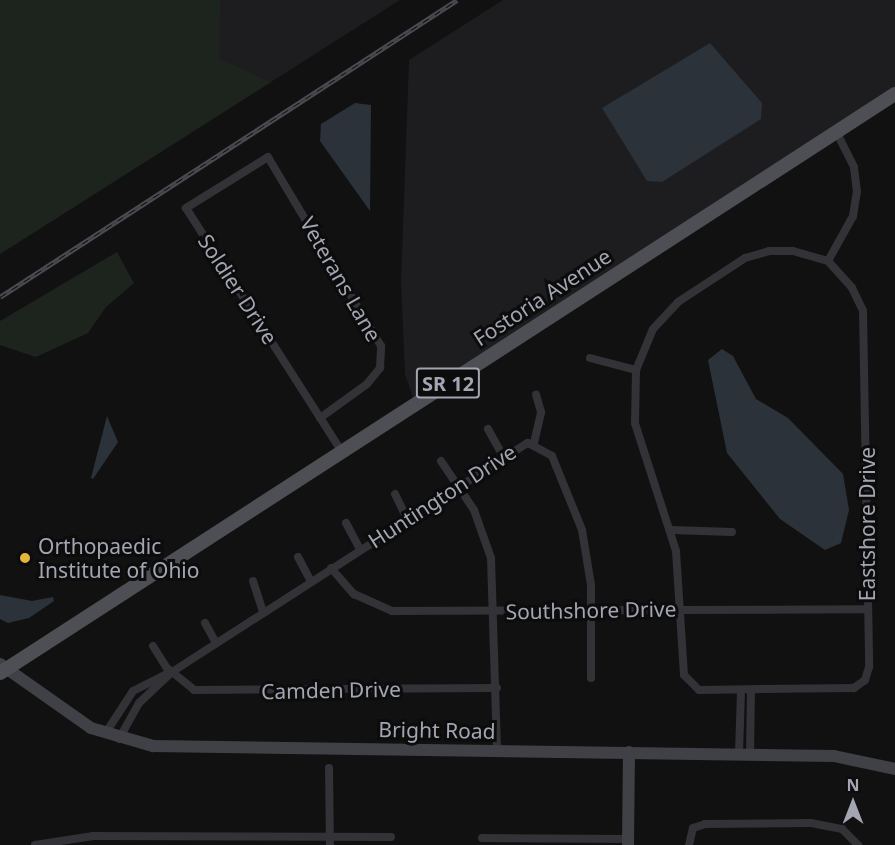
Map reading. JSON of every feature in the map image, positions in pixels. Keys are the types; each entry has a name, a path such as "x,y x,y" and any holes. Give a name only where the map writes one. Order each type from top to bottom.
{"main road":[{"name":"Fostoria Avenue","path":"2,668 342,452 895,94"},
{"name":"Bright Road","path":"2,668 105,734 119,739 173,748 834,756 895,769"},
{"path":"628,842 630,752"}],"street":[{"path":"744,754 751,690 699,690 687,681 672,530 635,423 636,370 647,340 669,310 745,258 781,250 828,261 853,216 858,192 854,167 836,131"},
{"name":"Soldier Drive","path":"268,157 186,208 342,452"},
{"name":"Veterans Lane","path":"268,157 381,346 380,368 367,384 320,418"},
{"name":"Eastshore Drive","path":"751,690 860,685 868,667 865,324 852,288 828,261"},
{"path":"590,358 636,370"},
{"path":"534,443 541,412 536,395"},
{"path":"488,429 503,456"},
{"name":"Huntington Drive","path":"105,734 133,691 172,672 503,456 534,443 552,456 577,512 591,610 591,678"},
{"path":"441,461 457,486 488,546 496,612 497,751"},
{"path":"395,494 407,519"},
{"path":"346,523 360,549"},
{"path":"672,530 732,532"},
{"path":"298,557 311,581"},
{"name":"Southshore Drive","path":"331,568 354,594 386,610 496,612 868,609"},
{"path":"253,581 263,612"},
{"path":"204,623 216,643"},
{"name":"Camden Drive","path":"153,646 172,672 188,688 206,691 497,688"},
{"name":"Huntington Drive","path":"119,739 139,703 172,672"},
{"path":"741,690 744,754"},
{"path":"329,768 330,841"},
{"path":"689,845 693,828 705,824 812,823 842,829 858,845"},
{"path":"35,845 75,836 153,840 330,841 391,837"},
{"path":"482,838 628,842"}],"shaded area":[{"path":"0,0 220,0 219,59 271,82 0,254"},
{"path":"3,0 400,0 0,254"},
{"path":"503,0 895,0 895,88 413,398 405,374 401,283 409,60"},
{"path":"710,43 762,103 761,119 662,182 647,181 602,108"},
{"path":"355,103 371,105 370,211 320,141 321,124"},
{"path":"117,252 134,283 106,307 88,333 36,357 0,345 0,321"},
{"path":"722,349 733,356 756,399 788,418 843,474 849,510 841,543 825,550 780,519 727,453 708,360"},
{"path":"107,416 118,442 93,479 91,478"},
{"path":"0,595 32,601 53,597 54,601 29,618 8,623 0,619"}],"railway":[{"path":"0,297 457,0"}],"place":[{"name":"Orthopaedic Institute of Ohio","path":"25,558"}]}
